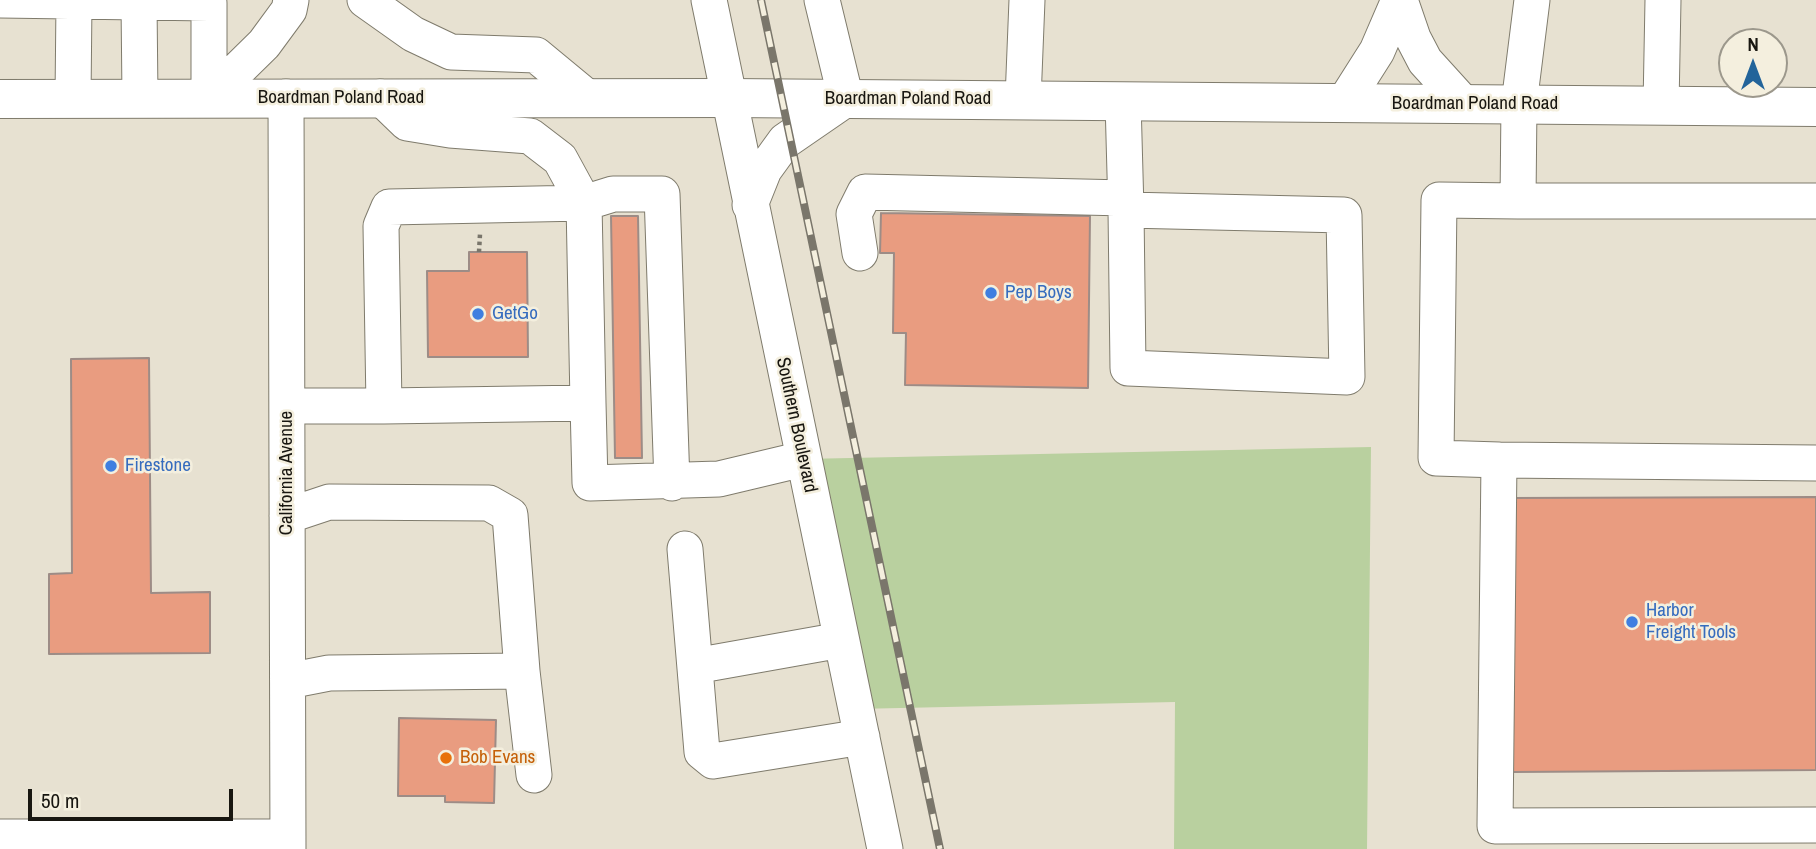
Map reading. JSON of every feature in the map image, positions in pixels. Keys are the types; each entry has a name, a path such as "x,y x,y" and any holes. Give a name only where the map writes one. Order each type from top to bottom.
{"main road":[{"name":"Boardman Poland Road","path":"0,99 730,98 1816,107"}],"street":[{"path":"0,0 209,3 209,98"},
{"path":"209,98 264,44 289,10 291,0"},
{"path":"365,0 413,34 450,52 536,55 588,98"},
{"name":"Southern Boulevard","path":"709,0 885,849"},
{"path":"750,205 764,170 789,136 846,99 822,0"},
{"path":"1023,100 1027,0"},
{"path":"1344,103 1377,51 1400,0"},
{"path":"1400,0 1413,38 1425,61 1464,104"},
{"path":"1518,201 1519,104 1532,0"},
{"path":"1661,106 1662,0"},
{"path":"73,99 74,1"},
{"path":"139,2 140,98"},
{"name":"California Avenue","path":"286,97 288,843"},
{"path":"380,97 408,123 450,130 530,136 560,159 584,203 590,483 672,483 719,479 803,459"},
{"path":"860,253 855,214 865,192 1126,204 1344,215 1347,377 1128,368 1126,204 1123,101"},
{"path":"384,406 381,226 389,207 584,203 613,194 663,194 672,483"},
{"path":"1816,201 1439,200 1436,458 1816,463"},
{"path":"287,406 588,403"},
{"path":"1499,460 1496,826 1816,825"},
{"path":"287,516 329,502 489,503 510,515 522,671 534,775"},
{"path":"685,549 702,752 713,761 862,737"},
{"path":"695,666 841,640"},
{"path":"288,681 329,673 522,671"},
{"path":"0,837 288,843"}],"green space":[{"path":"1371,447 1367,849 1174,849 1175,702 855,709 803,459"}],"building":[{"name":"Pep Boys","path":"881,213 1090,216 1088,388 905,385 906,333 893,333 894,253 880,253"},
{"path":"611,216 638,216 642,458 615,458"},
{"name":"GetGo","path":"469,252 527,252 528,357 428,357 427,271 469,271"},
{"name":"Firestone","path":"149,358 151,593 210,592 210,653 49,654 49,574 72,573 71,359"},
{"path":"1816,497 1816,770 1513,772 1511,498"},
{"name":"Bob Evans","path":"399,718 496,720 494,803 445,802 445,796 398,796"}],"railway":[{"path":"761,0 940,849"}],"place":[{"name":"Pep Boys","path":"991,293"},
{"name":"GetGo","path":"478,314"},
{"name":"Firestone","path":"111,466"},
{"name":"Harbor Freight Tools","path":"1632,622"},
{"name":"Bob Evans","path":"446,758"}]}
